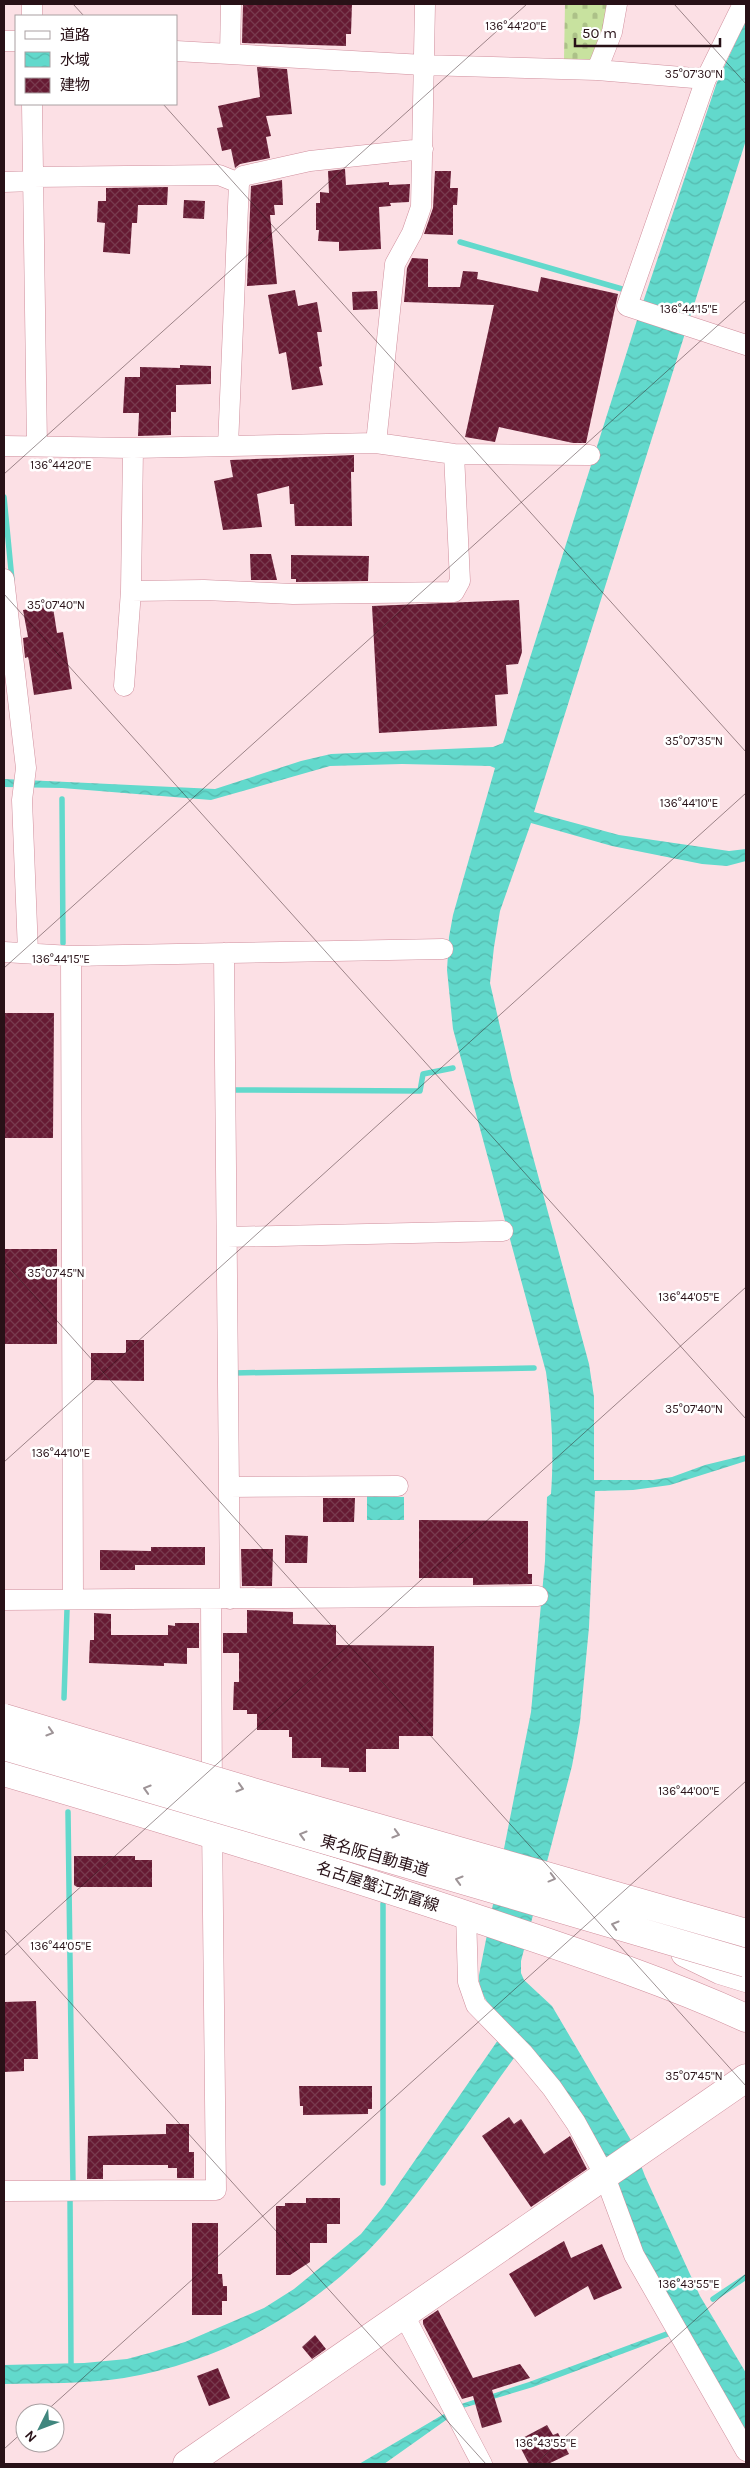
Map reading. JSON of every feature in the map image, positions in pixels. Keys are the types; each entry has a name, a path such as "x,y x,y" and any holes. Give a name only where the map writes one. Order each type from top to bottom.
{"main road":[{"name":"東名阪自動車道","path":"4,1718 292,1804 746,1933"},
{"name":"東名阪自動車道","path":"4,1746 746,1963"},
{"name":"名古屋蟹江弥富線","path":"4,1772 212,1833 535,1936 746,2018"},
{"path":"646,1934 720,1970 746,1978"},
{"path":"187,2464 404,2315 604,2174 746,2078"}],"street":[{"path":"230,54 232,4"},
{"path":"376,443 395,264 412,233 421,207 425,4"},
{"path":"597,70 612,32 617,4"},
{"path":"743,4 706,79 628,306 746,345"},
{"path":"178,51 424,65 597,70 706,79"},
{"path":"32,105 36,446"},
{"path":"228,446 239,183 243,176 310,161 423,149"},
{"path":"4,182 33,179 219,175 239,183"},
{"path":"4,446 133,448 376,443 454,454 590,454"},
{"path":"124,686 131,591 133,448"},
{"path":"131,591 204,590 293,594 454,592 460,581 454,454"},
{"path":"4,579 24,782 28,952"},
{"path":"4,952 71,956 443,948"},
{"path":"4,2190 216,2190 212,1833 221,1600 229,1487 224,953"},
{"path":"71,956 73,1598"},
{"path":"227,1237 503,1231"},
{"path":"229,1487 398,1486"},
{"path":"4,1600 73,1598 221,1600 538,1596"},
{"path":"472,1916 468,1982 476,2004 521,2051 552,2088 566,2109 604,2174 634,2255 746,2451"},
{"path":"404,2315 482,2464"}],"green space":[{"path":"565,4 611,4 593,64 564,60"}],"water":[{"path":"746,20 746,140 534,812 619,835 729,851 746,849 746,861 727,866 702,864 612,846 531,823 500,911 490,983 512,1079 589,1364 594,1397 594,1480 653,1480 672,1477 705,1465 746,1455 746,1461 670,1485 633,1490 595,1491 589,1627 580,1722 572,1766 521,1961 521,1973 524,1980 552,2006 632,2142 645,2176 700,2296 746,2373 746,2436 522,2043 514,2058 399,2216 355,2264 296,2310 264,2329 231,2345 161,2370 124,2378 94,2381 4,2384 4,2365 84,2363 127,2359 185,2342 264,2308 294,2289 361,2234 382,2208 498,2040 502,2022 483,1994 479,1975 531,1712 545,1561 547,1497 551,1494 552,1448 550,1402 546,1372 453,1029 447,970 449,937 453,915 495,768 490,766 402,764 330,766 211,800 62,788 4,787 4,779 215,789 301,761 331,754 493,747 503,743 638,317 717,82"},
{"path":"367,1496 404,1497 404,1520 367,1520"},
{"path":"667,2331 670,2336 533,2387 463,2408 384,2464 359,2464 461,2404 529,2382"}],"building":[{"path":"243,4 352,4 351,34 346,34 346,46 242,43"},
{"path":"257,67 287,69 292,114 266,116 271,136 266,137 270,158 240,164 235,168 231,149 222,151 217,128 223,127 218,106 260,97"},
{"path":"345,169 346,185 389,182 389,185 410,184 409,202 390,203 391,206 379,207 381,249 339,251 339,242 318,241 319,230 316,230 316,203 320,203 320,192 329,193 328,171"},
{"path":"435,171 451,171 450,188 458,188 457,205 453,205 453,235 424,234 433,208"},
{"path":"282,180 283,205 274,205 275,215 270,215 277,284 247,286 251,186"},
{"path":"168,187 167,205 138,205 137,223 132,223 130,254 103,252 105,223 97,222 98,201 106,201 106,188"},
{"path":"184,200 205,201 204,219 183,218"},
{"path":"412,258 428,259 428,287 460,287 463,271 478,272 477,279 538,292 541,277 618,294 586,443 573,443 499,427 495,442 465,437 494,305 404,302 407,268"},
{"path":"295,290 298,306 317,302 322,332 317,332 322,366 319,367 323,385 292,390 286,352 279,354 268,295"},
{"path":"377,291 378,309 353,310 352,292"},
{"path":"180,365 211,366 211,384 176,385 176,412 171,412 171,435 138,436 139,413 123,413 125,377 140,377 140,367 180,368"},
{"path":"354,455 354,472 351,472 352,526 295,526 294,504 290,504 289,486 257,494 262,527 223,530 214,481 233,477 230,460"},
{"path":"250,554 271,554 277,580 251,580"},
{"path":"291,555 369,556 368,581 296,582 296,579 291,579"},
{"path":"519,600 522,652 518,664 506,665 508,694 495,695 497,726 379,733 372,606"},
{"path":"52,601 57,633 63,632 72,689 34,695 29,661 28,657 25,658 23,638 28,637 23,610 29,609 29,605"},
{"path":"4,1013 54,1013 53,1138 4,1138"},
{"path":"4,1249 57,1249 57,1344 4,1344"},
{"path":"126,1340 144,1340 144,1381 91,1380 91,1353 126,1353"},
{"path":"323,1498 355,1498 354,1522 323,1522"},
{"path":"419,1520 528,1521 528,1574 532,1574 532,1584 473,1585 473,1578 419,1578"},
{"path":"285,1535 308,1536 307,1563 285,1563"},
{"path":"151,1547 205,1547 205,1565 135,1565 135,1570 100,1570 100,1550 151,1551"},
{"path":"241,1549 273,1549 272,1586 242,1586"},
{"path":"247,1610 293,1612 293,1624 336,1625 336,1645 434,1646 433,1736 399,1736 399,1749 366,1749 366,1772 349,1772 349,1768 321,1767 321,1758 292,1758 292,1737 289,1737 289,1730 257,1730 257,1714 247,1714 247,1710 233,1710 234,1682 239,1682 239,1653 223,1653 223,1633 247,1633"},
{"path":"94,1613 111,1614 111,1635 168,1635 168,1625 175,1626 175,1623 199,1623 199,1648 187,1648 187,1664 164,1663 164,1666 89,1663 90,1640 94,1640"},
{"path":"74,1856 135,1856 135,1860 152,1860 152,1887 77,1887 74,1885"},
{"path":"36,2001 38,2059 24,2059 24,2071 4,2072 4,2002"},
{"path":"299,2086 372,2086 372,2109 368,2109 368,2114 303,2115 303,2106 300,2106"},
{"path":"509,2117 514,2124 521,2119 544,2154 570,2136 587,2169 531,2207 482,2136"},
{"path":"166,2124 189,2124 189,2152 194,2152 194,2178 177,2178 177,2168 168,2168 168,2165 103,2165 103,2179 87,2179 88,2136 166,2134"},
{"path":"306,2198 340,2198 340,2224 327,2224 327,2243 310,2243 310,2262 290,2275 276,2275 276,2206 285,2206 285,2203 306,2203"},
{"path":"192,2223 218,2223 218,2274 222,2274 223,2286 227,2286 227,2301 222,2301 222,2315 192,2315"},
{"path":"564,2241 571,2258 602,2244 622,2288 594,2300 588,2286 535,2317 509,2274"},
{"path":"438,2310 473,2378 520,2364 530,2378 492,2390 502,2422 482,2428 473,2396 462,2399 423,2324 423,2320"},
{"path":"315,2335 326,2349 312,2359 302,2347"},
{"path":"218,2368 230,2398 209,2406 197,2376"},
{"path":"547,2425 553,2435 558,2433 569,2454 548,2464 529,2464 517,2441"}],"waterway":[{"path":"460,242 622,289"},
{"path":"4,497 12,580"},
{"path":"62,799 63,943"},
{"path":"234,1090 420,1091 423,1074 453,1068"},
{"path":"233,1373 534,1368"},
{"path":"64,1698 67,1610"},
{"path":"68,1812 73,2184"},
{"path":"383,1904 383,2183"},
{"path":"70,2196 71,2364"},
{"path":"713,2299 746,2277"}]}
